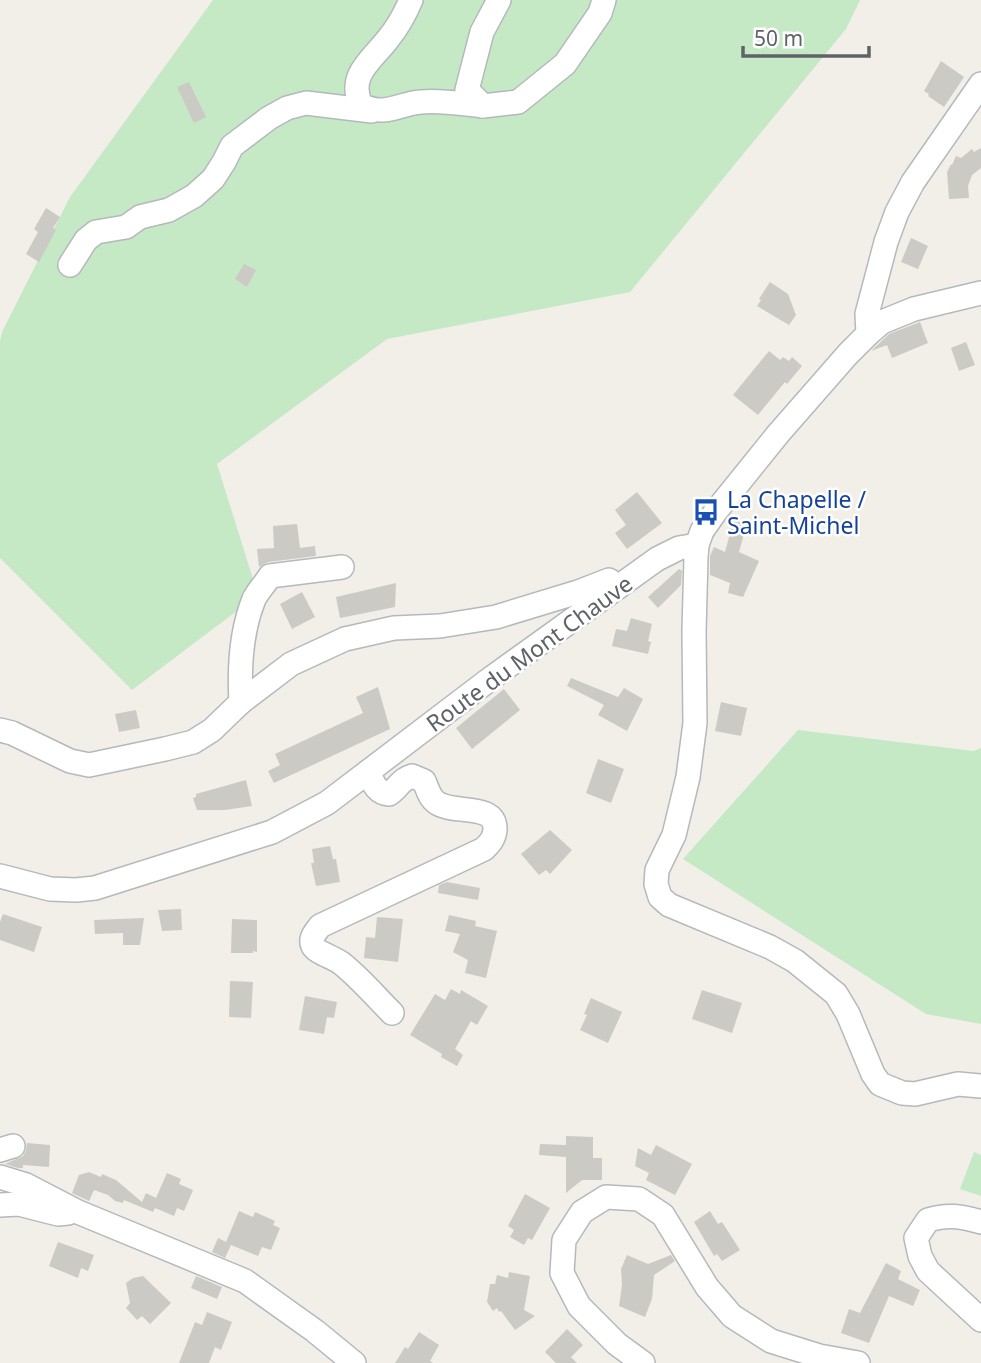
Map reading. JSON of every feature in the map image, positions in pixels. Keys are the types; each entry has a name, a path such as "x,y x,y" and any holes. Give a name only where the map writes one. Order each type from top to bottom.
{"street":[{"path":"372,111 361,105 356,95 356,83 362,70 390,37 411,0"},
{"path":"483,106 467,90 482,32 499,0"},
{"path":"70,265 86,240 96,232 125,227 140,217 169,210 194,196 213,179 232,146 287,108 306,103 372,111 418,102 483,106 518,102 565,64 600,12 604,0"},
{"path":"868,334 867,314 897,212 913,182 981,84"},
{"path":"981,293 914,309 882,322 848,354 709,519 697,545 695,723 688,777 674,835 657,870 656,884 660,897 669,905 787,956 836,994 880,1084 902,1093 915,1094 958,1084 981,1086"},
{"name":"Route du Mont Chauve","path":"0,876 50,889 95,888 272,832 327,803 657,559 679,548 697,545"},
{"path":"241,702 239,670 245,630 255,598 270,576 342,567"},
{"path":"0,730 12,733 70,761 89,765 165,749 193,741 212,730 241,702 292,664 345,639 394,628 440,626 496,617 609,580 618,587"},
{"path":"368,772 380,793 389,794 402,780 412,776 424,781 430,796 437,804 486,813 495,824 495,834 484,849 320,926 314,933 313,946 340,962 392,1013"},
{"path":"0,1177 26,1185 78,1212 244,1281 316,1331 354,1363"},
{"path":"643,1363 617,1344 579,1306 562,1273 564,1240 582,1212 606,1198 639,1199 663,1215 707,1287 732,1317 771,1341 819,1356 858,1363"},
{"path":"0,1205 19,1204 58,1214 78,1212"},
{"path":"981,1222 964,1217 944,1216 928,1220 916,1238 920,1256 928,1271 981,1320"}],"green space":[{"path":"213,0 860,0 846,29 630,292 387,339 217,464 258,595 132,690 0,558 0,342 2,332 70,197"},
{"path":"798,730 974,751 981,748 981,1024 926,1014 683,859"},
{"path":"974,1152 981,1155 981,1196 960,1189"}],"building":[{"path":"941,61 964,77 944,107 924,91"},
{"path":"189,82 206,117 194,123 177,87"},
{"path":"981,148 981,168 972,175 968,186 969,198 949,199 947,172 956,156 961,158 972,149 974,152"},
{"path":"46,208 60,217 39,262 26,254 38,232 34,229"},
{"path":"911,238 928,246 918,269 901,262"},
{"path":"244,264 256,270 247,287 235,279"},
{"path":"770,282 788,294 796,315 789,325 757,306"},
{"path":"920,322 928,343 892,358 887,345 871,351 889,334"},
{"path":"966,342 975,365 959,371 951,348"},
{"path":"769,351 780,360 783,357 789,361 792,357 802,366 758,415 733,395"},
{"path":"637,492 662,523 627,549 615,533 626,525 615,510"},
{"path":"734,519 747,523 739,552 759,561 743,597 728,593 730,583 710,575 710,556 714,547 725,552"},
{"path":"297,524 300,548 315,546 316,556 268,562 259,567 257,549 274,548 273,526"},
{"path":"679,569 682,571 681,585 658,608 648,597"},
{"path":"396,583 395,607 340,618 336,597"},
{"path":"302,592 315,617 292,629 280,604"},
{"path":"631,618 652,624 648,654 612,646 616,629 627,631"},
{"path":"571,678 618,697 624,688 643,699 627,731 598,715 604,705 567,686"},
{"path":"378,687 390,729 274,783 268,771 280,765 275,754 363,713 356,697"},
{"path":"504,689 520,710 472,749 456,728"},
{"path":"721,702 747,708 741,736 715,731"},
{"path":"136,710 140,728 119,732 115,714"},
{"path":"598,759 624,769 611,803 586,793"},
{"path":"246,780 252,806 197,810 193,798 196,794"},
{"path":"550,830 572,850 550,874 546,870 539,875 521,854"},
{"path":"330,846 333,859 336,859 340,882 316,886 311,863 314,863 312,849"},
{"path":"447,882 480,888 478,900 438,893 439,885"},
{"path":"181,909 182,930 162,931 158,910"},
{"path":"3,914 42,927 34,952 0,940"},
{"path":"449,915 476,921 475,926 497,931 486,978 465,973 468,960 453,952 460,934 445,931"},
{"path":"377,917 403,919 398,962 364,958 366,937 375,938"},
{"path":"144,918 140,945 123,945 123,933 95,934 94,920"},
{"path":"232,919 257,920 257,952 231,953"},
{"path":"230,981 253,982 251,1018 229,1017"},
{"path":"451,989 460,994 461,990 488,1006 477,1025 471,1021 455,1049 463,1055 457,1066 410,1035 435,994 445,1000"},
{"path":"702,990 742,1003 732,1033 692,1019"},
{"path":"305,996 337,1002 334,1018 327,1017 324,1034 299,1030"},
{"path":"591,998 622,1012 608,1043 580,1030"},
{"path":"566,1136 593,1137 593,1158 602,1158 602,1180 582,1180 566,1193 566,1157 539,1155 540,1144 566,1145"},
{"path":"27,1143 50,1145 49,1167 23,1165 23,1168 18,1168 5,1164 23,1156"},
{"path":"656,1145 692,1164 675,1195 646,1180 649,1173 635,1166 638,1148 651,1155"},
{"path":"89,1172 116,1180 142,1202 146,1193 156,1198 167,1173 181,1179 179,1184 193,1190 184,1211 177,1208 174,1216 155,1208 153,1212 124,1200 123,1203 115,1201 94,1190 89,1201 72,1193 79,1175"},
{"path":"525,1194 550,1208 532,1240 528,1238 524,1245 510,1237 514,1230 508,1226"},
{"path":"239,1211 253,1217 255,1212 275,1221 273,1225 280,1228 271,1250 262,1247 258,1256 231,1245 225,1258 212,1252 218,1238 226,1242"},
{"path":"710,1211 718,1224 722,1222 740,1250 722,1261 717,1254 714,1256 694,1222"},
{"path":"58,1242 94,1255 88,1271 81,1268 78,1278 49,1266"},
{"path":"627,1255 648,1264 671,1255 675,1261 654,1275 652,1299 645,1317 619,1306 621,1269"},
{"path":"886,1263 901,1271 898,1279 920,1290 913,1306 889,1296 869,1343 841,1333 849,1309 860,1313"},
{"path":"509,1272 530,1276 524,1310 535,1316 515,1330 501,1311 497,1308 493,1311 487,1302 490,1284 495,1284 497,1275 508,1278"},
{"path":"143,1276 171,1303 150,1324 142,1316 137,1320 126,1308 130,1303 126,1283"},
{"path":"196,1276 222,1287 217,1299 191,1288"},
{"path":"207,1312 232,1322 221,1350 215,1347 209,1363 179,1363 195,1322 202,1325"},
{"path":"567,1329 583,1345 571,1357 577,1363 556,1363 545,1352"},
{"path":"419,1332 439,1345 430,1361 433,1363 395,1363 405,1347 408,1349"}],"place":[{"name":"La Chapelle / Saint-Michel","path":"706,512"}]}
